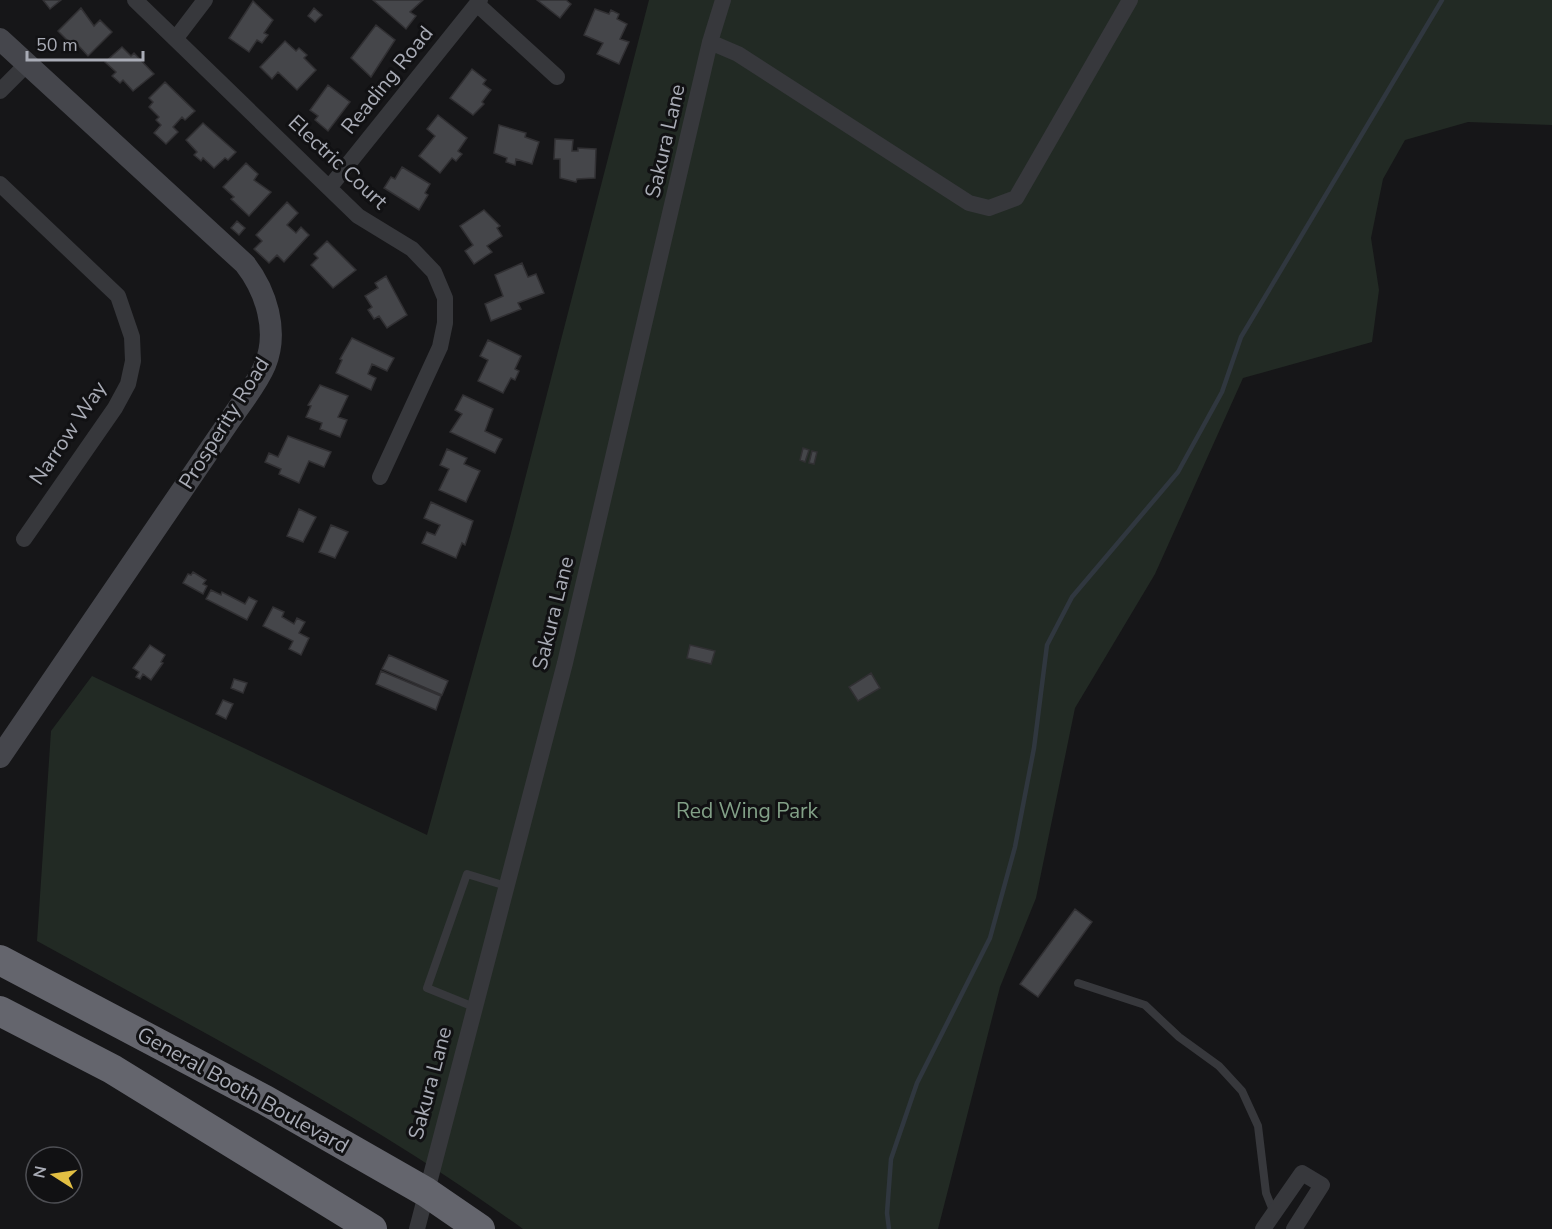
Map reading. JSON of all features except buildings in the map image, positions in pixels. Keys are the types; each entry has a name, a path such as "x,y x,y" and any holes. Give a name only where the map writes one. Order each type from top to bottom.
{"highway":[{"name":"General Booth Boulevard","path":"0,960 254,1095 426,1192 480,1229"},
{"path":"0,1011 103,1064 372,1229"},
{"path":"0,1024 33,1041 103,1064"}],"street":[{"name":"Electric Court","path":"135,0 358,216 412,249 434,272 445,298 445,323 440,347 380,477"},
{"path":"176,38 205,0"},
{"name":"Sakura Lane","path":"417,1229 565,663 710,42 723,0"},
{"path":"710,42 738,54 969,203 989,208 1016,198 1130,0"},
{"path":"478,2 556,77"},
{"name":"Reading Road","path":"329,188 478,2"},
{"name":"Prosperity Road","path":"0,39 245,264 257,279 271,337 265,366 235,413 0,758"},
{"path":"0,92 27,64"},
{"name":"Narrow Way","path":"0,184 118,296 132,337 133,361 124,392 24,538"},
{"path":"1263,1229 1302,1173 1322,1185 1294,1229"}],"lane":[{"path":"474,1007 427,988 467,874 506,886"},
{"path":"1078,983 1145,1005 1179,1037 1219,1066 1242,1091 1258,1126 1266,1193 1274,1213"}],"green space":[{"name":"Red Wing Park","path":"649,0 1552,0 1552,125 1468,122 1405,140 1383,179 1371,238 1379,290 1372,342 1243,378 1155,574 1075,708 1036,898 1000,987 938,1229 523,1229 406,1150 345,1113 37,941 51,731 92,676 427,835 511,533"}],"waterway":[{"path":"889,1229 887,1213 891,1159 917,1083 990,938 1015,847 1034,748 1047,645 1072,597 1178,472 1222,392 1241,337 1442,0"}]}
